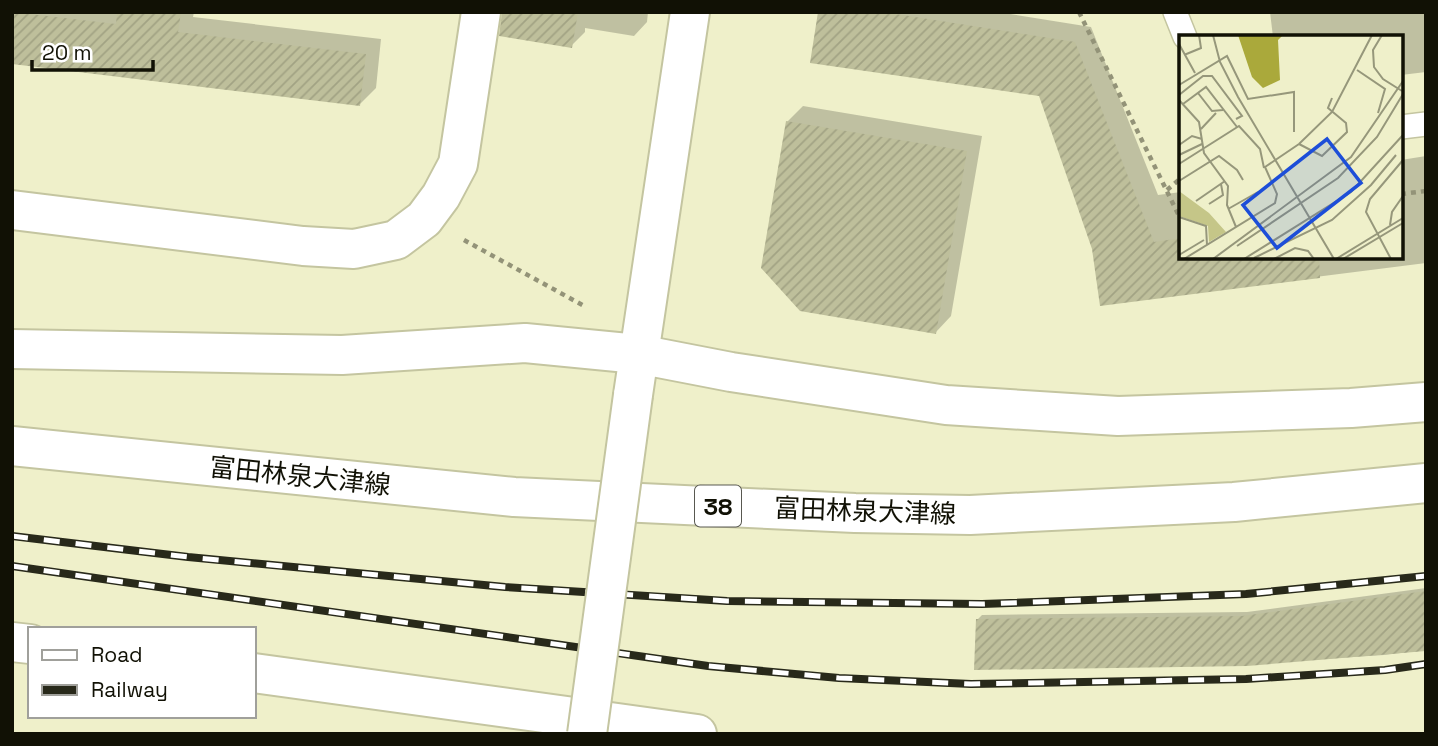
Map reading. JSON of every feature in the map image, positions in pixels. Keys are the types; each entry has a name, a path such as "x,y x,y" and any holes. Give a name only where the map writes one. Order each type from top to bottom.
{"main road":[{"path":"12,211 354,250 396,240 424,219 442,196 458,164 481,12"},
{"path":"578,724 633,395 690,12"},
{"path":"12,349 342,355 524,343 638,354 731,372 946,405 1118,416 1351,408 1426,402"},
{"name":"富田林泉大津線","path":"12,446 514,497 855,513 970,515 1234,502 1426,483"},
{"path":"256,673 658,734"},
{"path":"578,724 697,734"}],"lane":[{"path":"1175,12 1184,35"},
{"path":"1403,127 1426,124"}],"path":[{"path":"1079,12 1179,216"},
{"path":"1167,190 1179,180"},
{"path":"1403,194 1426,191"},
{"path":"464,240 587,307"}],"building":[{"path":"12,12 116,24 117,12 181,12 178,32 366,54 360,106 12,64"},
{"path":"502,12 578,12 572,48 499,36"},
{"path":"818,12 883,12 1075,42 1154,242 1179,238 1179,259 1319,259 1320,278 1100,306 1092,249 1039,96 810,63"},
{"path":"786,121 967,151 936,334 800,311 761,268"},
{"path":"1426,591 1426,651 1247,666 974,670 976,619 1242,616"}],"railway":[{"path":"12,536 188,557 505,587 727,601 982,604 1246,594 1426,576"},
{"path":"12,566 708,666 839,678 971,684 1246,679 1385,670 1426,664"}]}
